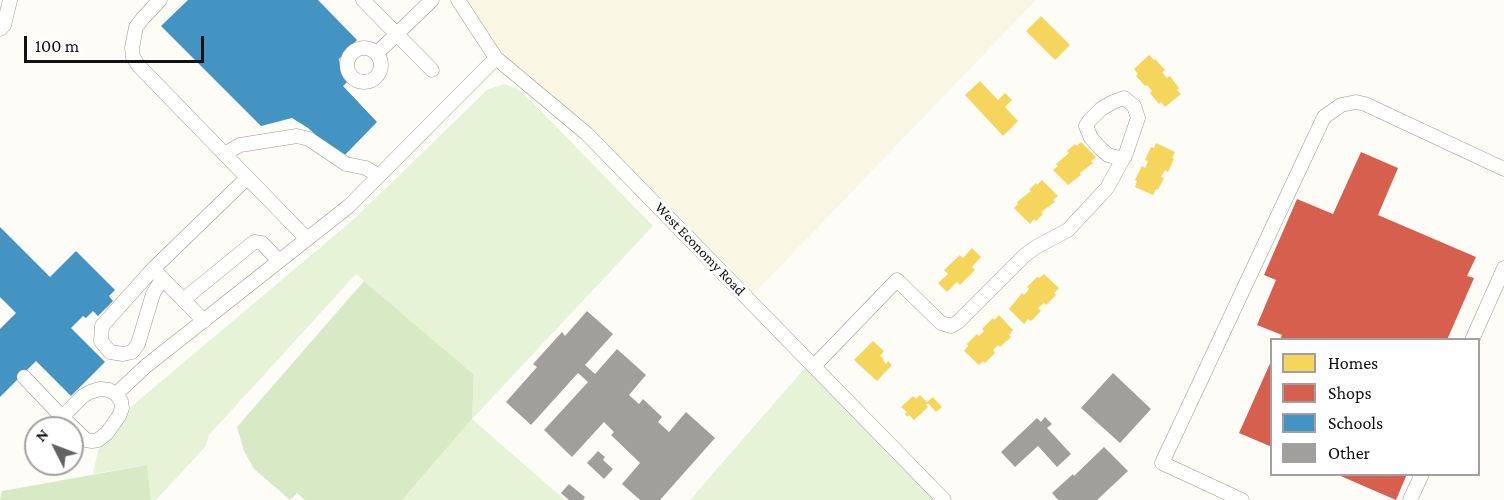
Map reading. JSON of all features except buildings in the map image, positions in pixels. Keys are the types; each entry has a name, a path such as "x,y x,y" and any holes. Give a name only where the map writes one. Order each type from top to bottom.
{"street":[{"path":"0,29 4,25 10,0"},
{"path":"160,0 136,27 133,39 134,57 146,74 307,239"},
{"path":"363,0 432,70"},
{"path":"376,53 432,0"},
{"name":"West Economy Road","path":"458,0 496,58 587,134 944,500"},
{"path":"116,394 146,366 349,206 496,58"},
{"path":"1242,500 1162,463 1324,117 1341,105 1356,102 1365,104 1504,169"},
{"path":"224,154 240,145 297,136 309,139 346,165 366,168 379,176"},
{"path":"814,366 897,280 941,323 951,326 958,322 1025,255 1076,223 1107,188 1123,159"},
{"path":"158,274 138,344 132,352 123,354 110,352 100,341 102,326 158,274 247,177"},
{"path":"183,300 254,242 262,243 279,261"},
{"path":"1472,338 1504,268"},
{"path":"158,274 204,321"},
{"path":"24,377 61,416"},
{"path":"63,416 90,392 100,389 116,394 121,401 122,408 119,416 98,440 92,441 84,438"},
{"path":"1410,500 1421,476"}],"shaded area":[{"path":"458,0 1036,0 749,299 654,203 496,58"}],"green space":[{"path":"504,84 516,88 534,104 653,226 472,419 474,376 356,274 209,435 206,446 156,500 151,500 147,465 93,474 98,450 132,406 354,219 487,90"},
{"path":"364,281 474,375 472,419 402,500 305,500 297,493 290,500 254,469 244,451 237,427"},
{"path":"810,362 942,500 690,500"},
{"path":"472,419 565,500 402,500"},
{"path":"147,465 151,500 0,500 2,491"}]}
